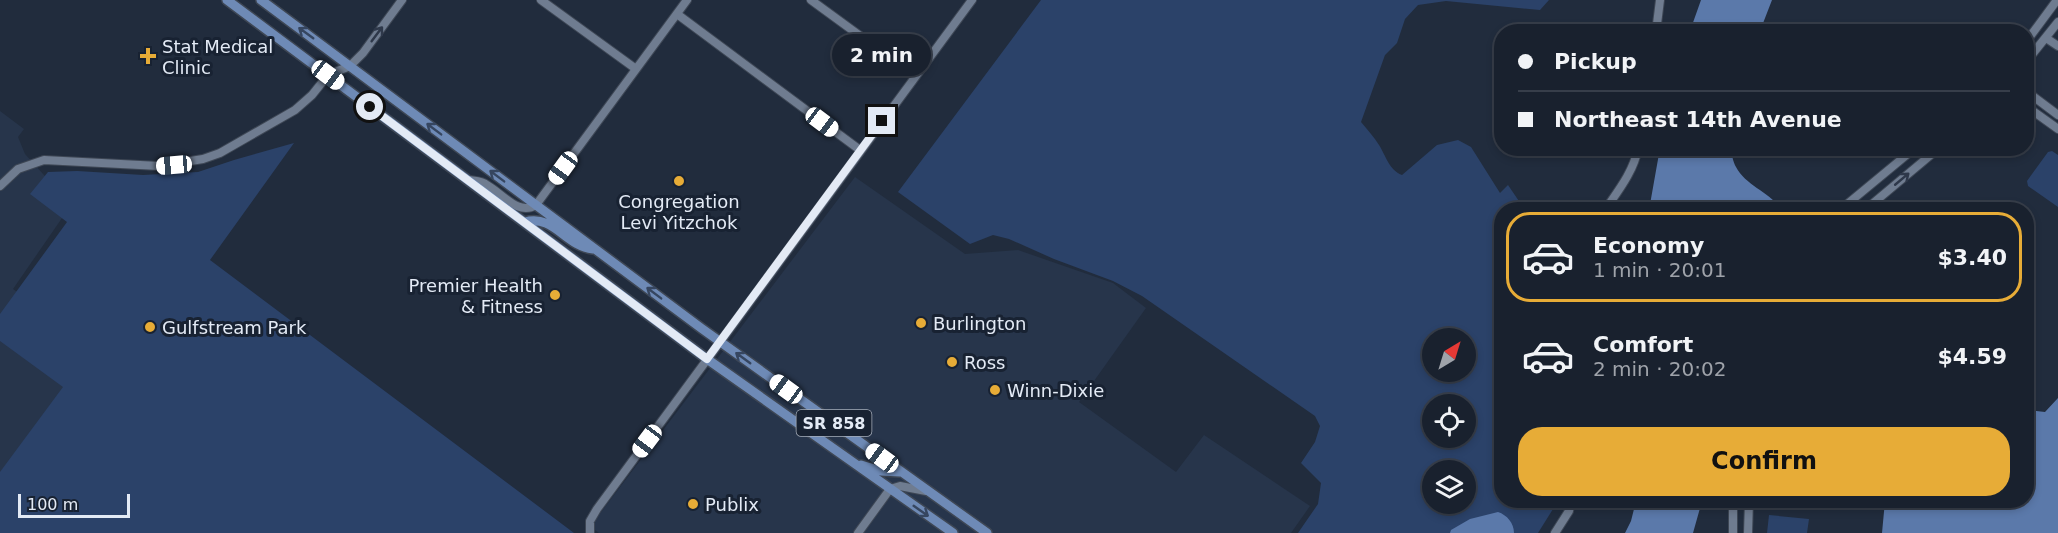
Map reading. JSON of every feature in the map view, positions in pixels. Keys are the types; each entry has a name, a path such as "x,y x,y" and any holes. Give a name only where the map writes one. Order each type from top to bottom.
{"main road":[{"name":"SR 858","path":"227,0 707,359 953,533"},
{"name":"SR 858","path":"261,0 720,342 987,533"},
{"path":"525,222 538,220 551,226 579,246 595,249"},
{"path":"853,463 881,471 901,472"}],"street":[{"path":"0,186 18,169 44,160 159,166 202,159 220,153 295,110 312,95 328,75 350,66 363,53 402,0"},
{"path":"541,0 636,69"},
{"path":"466,179 488,185 520,208 528,210 536,205 687,0"},
{"path":"811,0 915,76"},
{"path":"590,533 590,521 597,509 972,0"},
{"path":"1657,24 1660,0"},
{"path":"2034,31 2057,0"},
{"path":"676,14 860,150"},
{"path":"2034,52 2058,22"},
{"path":"2046,38 2058,46"},
{"path":"2034,98 2058,115"},
{"path":"2034,112 2058,129"},
{"path":"1610,202 1637,156"},
{"path":"1850,202 1905,156"},
{"path":"1875,202 1929,156"},
{"path":"858,533 890,489 900,486 931,493"},
{"path":"1555,533 1570,508"},
{"path":"1732,508 1733,533"},
{"path":"1748,533 1749,508"}],"shaded area":[{"path":"1041,0 1549,0 1540,10 1446,1 1418,5 1405,19 1397,43 1385,55 1361,122 1398,173 1402,175 1437,145 1458,140 1471,147 1500,193 1508,185 1520,202 1494,202 1494,508 1553,509 1538,533 1298,533 1318,504 1321,483 1301,463 1315,442 1320,426 1315,416 1142,296 1113,281 1009,239 993,235 970,244 898,192"},
{"path":"1701,0 1772,0 1763,24 1692,24"},
{"path":"0,111 24,129 18,137 25,154 71,205 13,289 124,368 0,533"},
{"name":"Gulfstream Park","path":"294,143 210,260 574,533 0,533 0,472 63,387 0,341 0,314 67,222 30,194 48,172 77,171 143,175 198,172"},
{"path":"2052,151 2058,155 2058,207 2028,186 2027,181 2048,152"},
{"path":"1659,156 1732,156 1740,174 1775,202 1650,202"},
{"path":"855,177 965,254 1018,250 1113,283 1146,308 1079,402 1176,472 1204,435 1310,506 1291,533 599,533 595,530 595,520"},
{"path":"2058,398 2058,533 1882,533 1884,508 2034,508 2034,411 2045,412"},
{"path":"1634,508 1700,508 1693,533 1625,533"},
{"path":"1498,512 1509,520 1514,533 1450,533 1451,530 1470,519"},
{"path":"1769,515 1809,519 1807,533 1767,533"}],"place":[{"name":"Stat Medical Clinic","path":"148,56"},
{"name":"Congregation Levi Yitzchok","path":"679,181"},
{"name":"Premier Health & Fitness","path":"555,295"},
{"name":"Burlington","path":"921,323"},
{"name":"Gulfstream Park","path":"150,327"},
{"name":"Ross","path":"952,362"},
{"name":"Winn-Dixie","path":"995,390"},
{"name":"Publix","path":"693,504"}],"route":[{"path":"370,107 707,359 882,121"}]}
